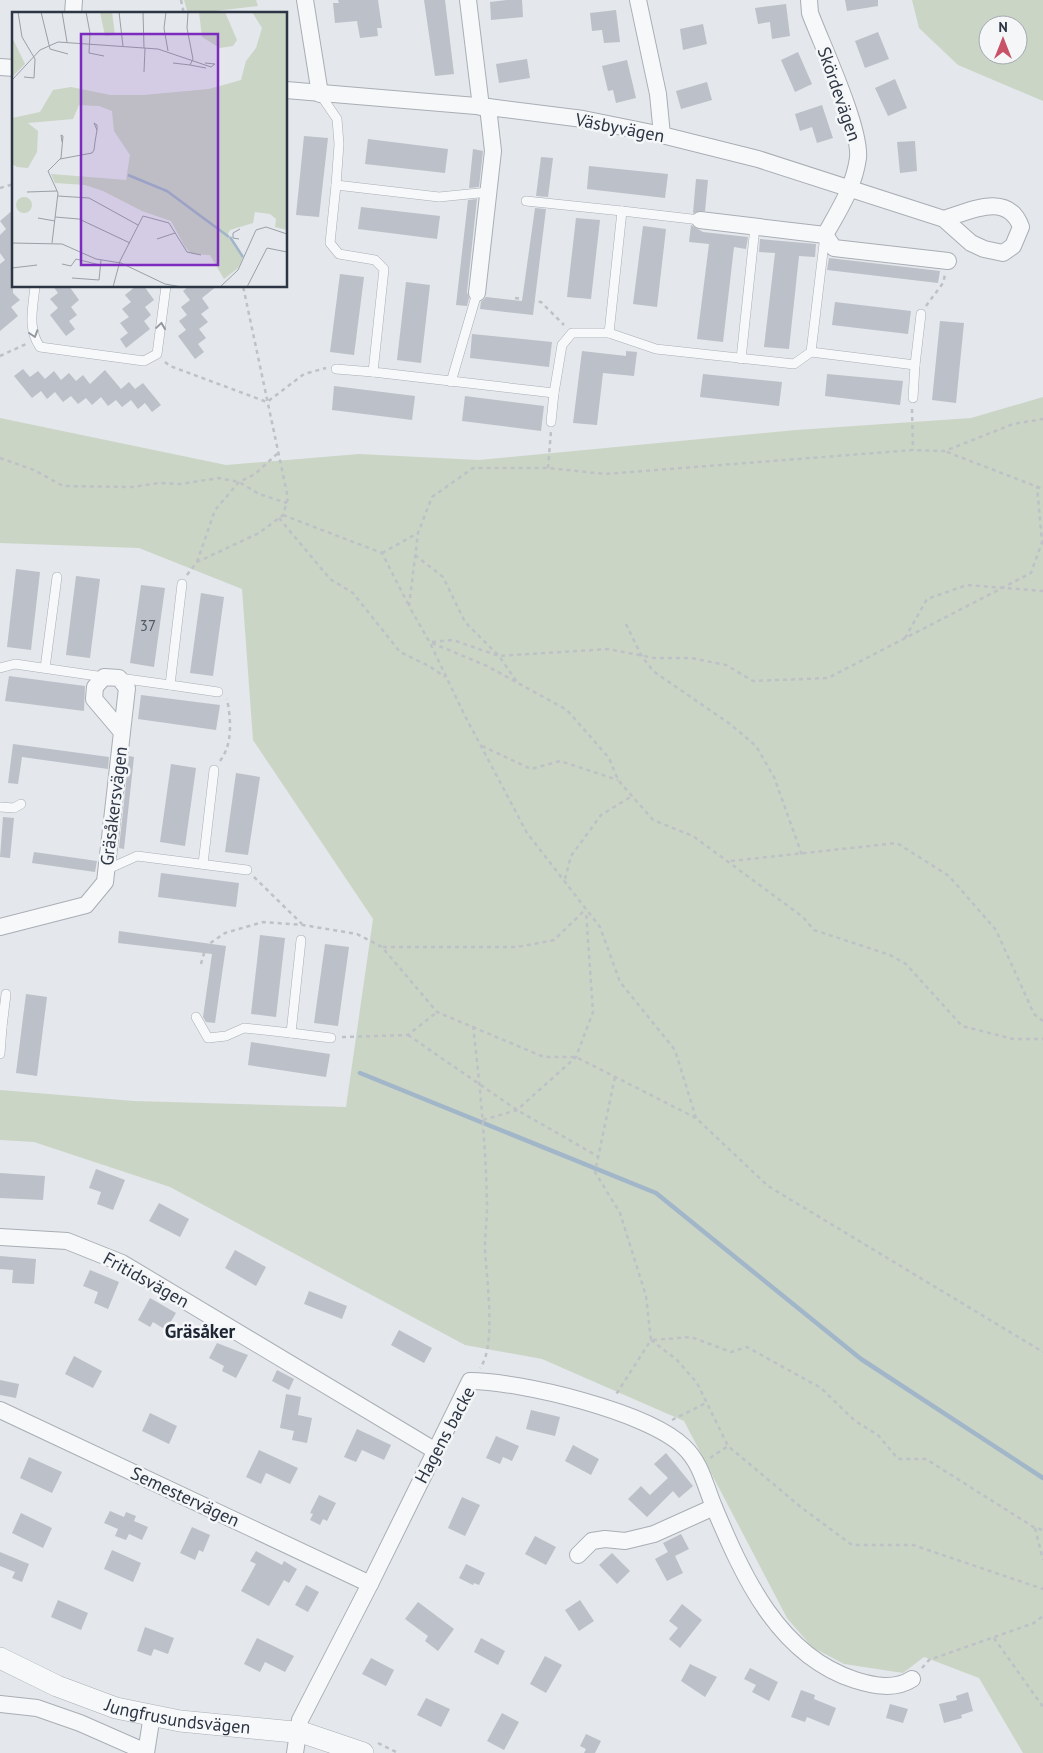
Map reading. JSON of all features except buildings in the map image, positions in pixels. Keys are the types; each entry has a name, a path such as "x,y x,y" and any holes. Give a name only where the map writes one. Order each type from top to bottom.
{"street":[{"path":"305,0 320,94"},
{"path":"468,0 484,107 493,151 476,293"},
{"path":"638,0 658,94 662,135"},
{"name":"Skördevägen","path":"808,0 810,14 856,133 858,157 851,189 826,235"},
{"name":"Väsbyvägen","path":"288,90 484,107 582,119 662,135 758,159 944,219"},
{"path":"700,220 826,235 834,248 948,261"},
{"name":"Gräsåkersvägen","path":"0,927 86,906 105,882 127,688 111,677 95,688 94,699 122,732"},
{"name":"Fritidsvägen","path":"0,1237 67,1241 122,1263 434,1450"},
{"name":"Hagens backe","path":"296,1743 300,1720 370,1584 434,1450 470,1381 492,1381 537,1389 607,1409 656,1428 683,1445 699,1465 714,1507 759,1600 805,1655 832,1672 867,1684 901,1686 912,1678"},
{"name":"Semestervägen","path":"0,1410 370,1584"},
{"path":"578,1555 592,1541 605,1539 625,1541 654,1534 714,1507"},
{"name":"Jungfrusundsvägen","path":"0,1658 58,1686 116,1708 296,1743 363,1753"},
{"path":"0,1704 37,1708 80,1723 146,1752 152,1715"}],"lane":[{"path":"320,94 337,119 339,144 330,243 339,254 375,260 384,269 373,372"},
{"path":"336,185 439,197 488,192"},
{"path":"526,201 700,220"},
{"path":"608,333 622,211"},
{"path":"741,359 755,226"},
{"path":"811,352 826,235"},
{"path":"35,288 31,324 35,340 40,347 144,361 157,354 166,288"},
{"path":"451,382 476,293"},
{"path":"913,398 920,314"},
{"path":"551,422 562,346 572,333 608,333 656,349 794,364 811,352 915,365"},
{"path":"336,369 554,393"},
{"path":"45,668 56,577"},
{"path":"170,685 182,584"},
{"path":"0,668 15,664 218,692"},
{"path":"202,864 214,770"},
{"path":"0,806 14,808 21,804"},
{"path":"106,870 138,856 247,870"},
{"path":"291,1033 301,940"},
{"path":"0,1054 1,1027 6,994"},
{"path":"196,1017 208,1038 226,1036 244,1028 331,1038"}],"path":[{"path":"197,562 258,533 283,515 288,498 243,288"},
{"path":"516,298 541,302 572,333"},
{"path":"0,356 35,340"},
{"path":"157,354 170,366 267,402"},
{"path":"267,402 304,374 326,368 336,369"},
{"path":"945,451 1013,424 1043,419"},
{"path":"912,420 913,450"},
{"path":"548,468 551,422"},
{"path":"409,606 418,533 432,497 473,468 548,468 605,474 913,450 945,451 1043,489"},
{"path":"182,584 197,562 215,510 239,482 255,474 278,453"},
{"path":"0,458 34,470 63,486 132,487 159,483 180,484 219,478 239,482 259,494 286,503"},
{"path":"430,642 453,640 499,656 608,649 654,658 691,658 726,665 753,680 828,678 1031,573 1042,542 1037,486"},
{"path":"283,515 382,553 430,642 481,746 527,833 600,927 620,982 675,1050 696,1118"},
{"path":"279,518 330,579 353,593 400,652 429,666 447,678"},
{"path":"382,553 418,533"},
{"path":"415,555 443,577 465,622 499,656 518,684"},
{"path":"904,639 927,599 967,585 1043,591"},
{"path":"626,624 641,656 653,671 730,724 756,746 774,778 802,855"},
{"path":"430,642 486,666 567,710 609,758 618,780 653,820 693,836 804,917 814,930 890,955 906,964 962,1026 1013,1039 1043,1039"},
{"path":"214,770 223,757 230,727 225,693 218,692"},
{"path":"481,746 530,769 560,760 618,780"},
{"path":"564,880 571,856 601,815 632,796"},
{"path":"730,862 897,843 948,876 996,930 1034,1014 1043,1021"},
{"path":"247,870 303,925"},
{"path":"382,947 517,947 554,940 586,909"},
{"path":"483,1120 516,1110 576,1057 593,1012 586,909"},
{"path":"201,964 206,946 225,933 263,922 303,925 357,934 382,947 437,1012 544,1057 576,1057 696,1118 768,1186 1043,1352"},
{"path":"331,1038 408,1035 437,1012"},
{"path":"470,1381 486,1360 489,1308 485,1246 487,1206 483,1120 472,1026"},
{"path":"408,1035 516,1110 599,1157"},
{"path":"607,1409 651,1340 646,1296 620,1213 595,1172 607,1104 615,1077"},
{"path":"651,1340 691,1336 732,1352 747,1347 821,1388 855,1421 878,1435 898,1459 926,1459 1035,1528 1043,1530"},
{"path":"651,1340 677,1360 696,1383 728,1446 802,1508 852,1545 912,1545 1043,1589"},
{"path":"656,1428 706,1403"},
{"path":"699,1465 728,1446"},
{"path":"1035,1528 1043,1560"},
{"path":"912,1678 929,1660 1034,1623 1043,1616"},
{"path":"994,1638 1043,1708"}],"green space":[{"path":"184,0 256,0 258,6 206,12 187,12"},
{"path":"912,0 1043,0 1043,101 958,65 919,28"},
{"path":"1043,397 1043,1753 1023,1753 979,1678 924,1657 903,1673 844,1664 812,1647 787,1618 684,1421 542,1359 465,1345 170,1187 34,1142 0,1140 0,1090 134,1101 346,1107 373,919 253,740 242,589 139,548 0,543 0,418 226,465 359,454 479,460 796,430 971,418"}],"waterway":[{"path":"360,1073 656,1193 861,1359 1043,1478"}],"district":[{"name":"Gräsåker","path":"200,1331"}]}
